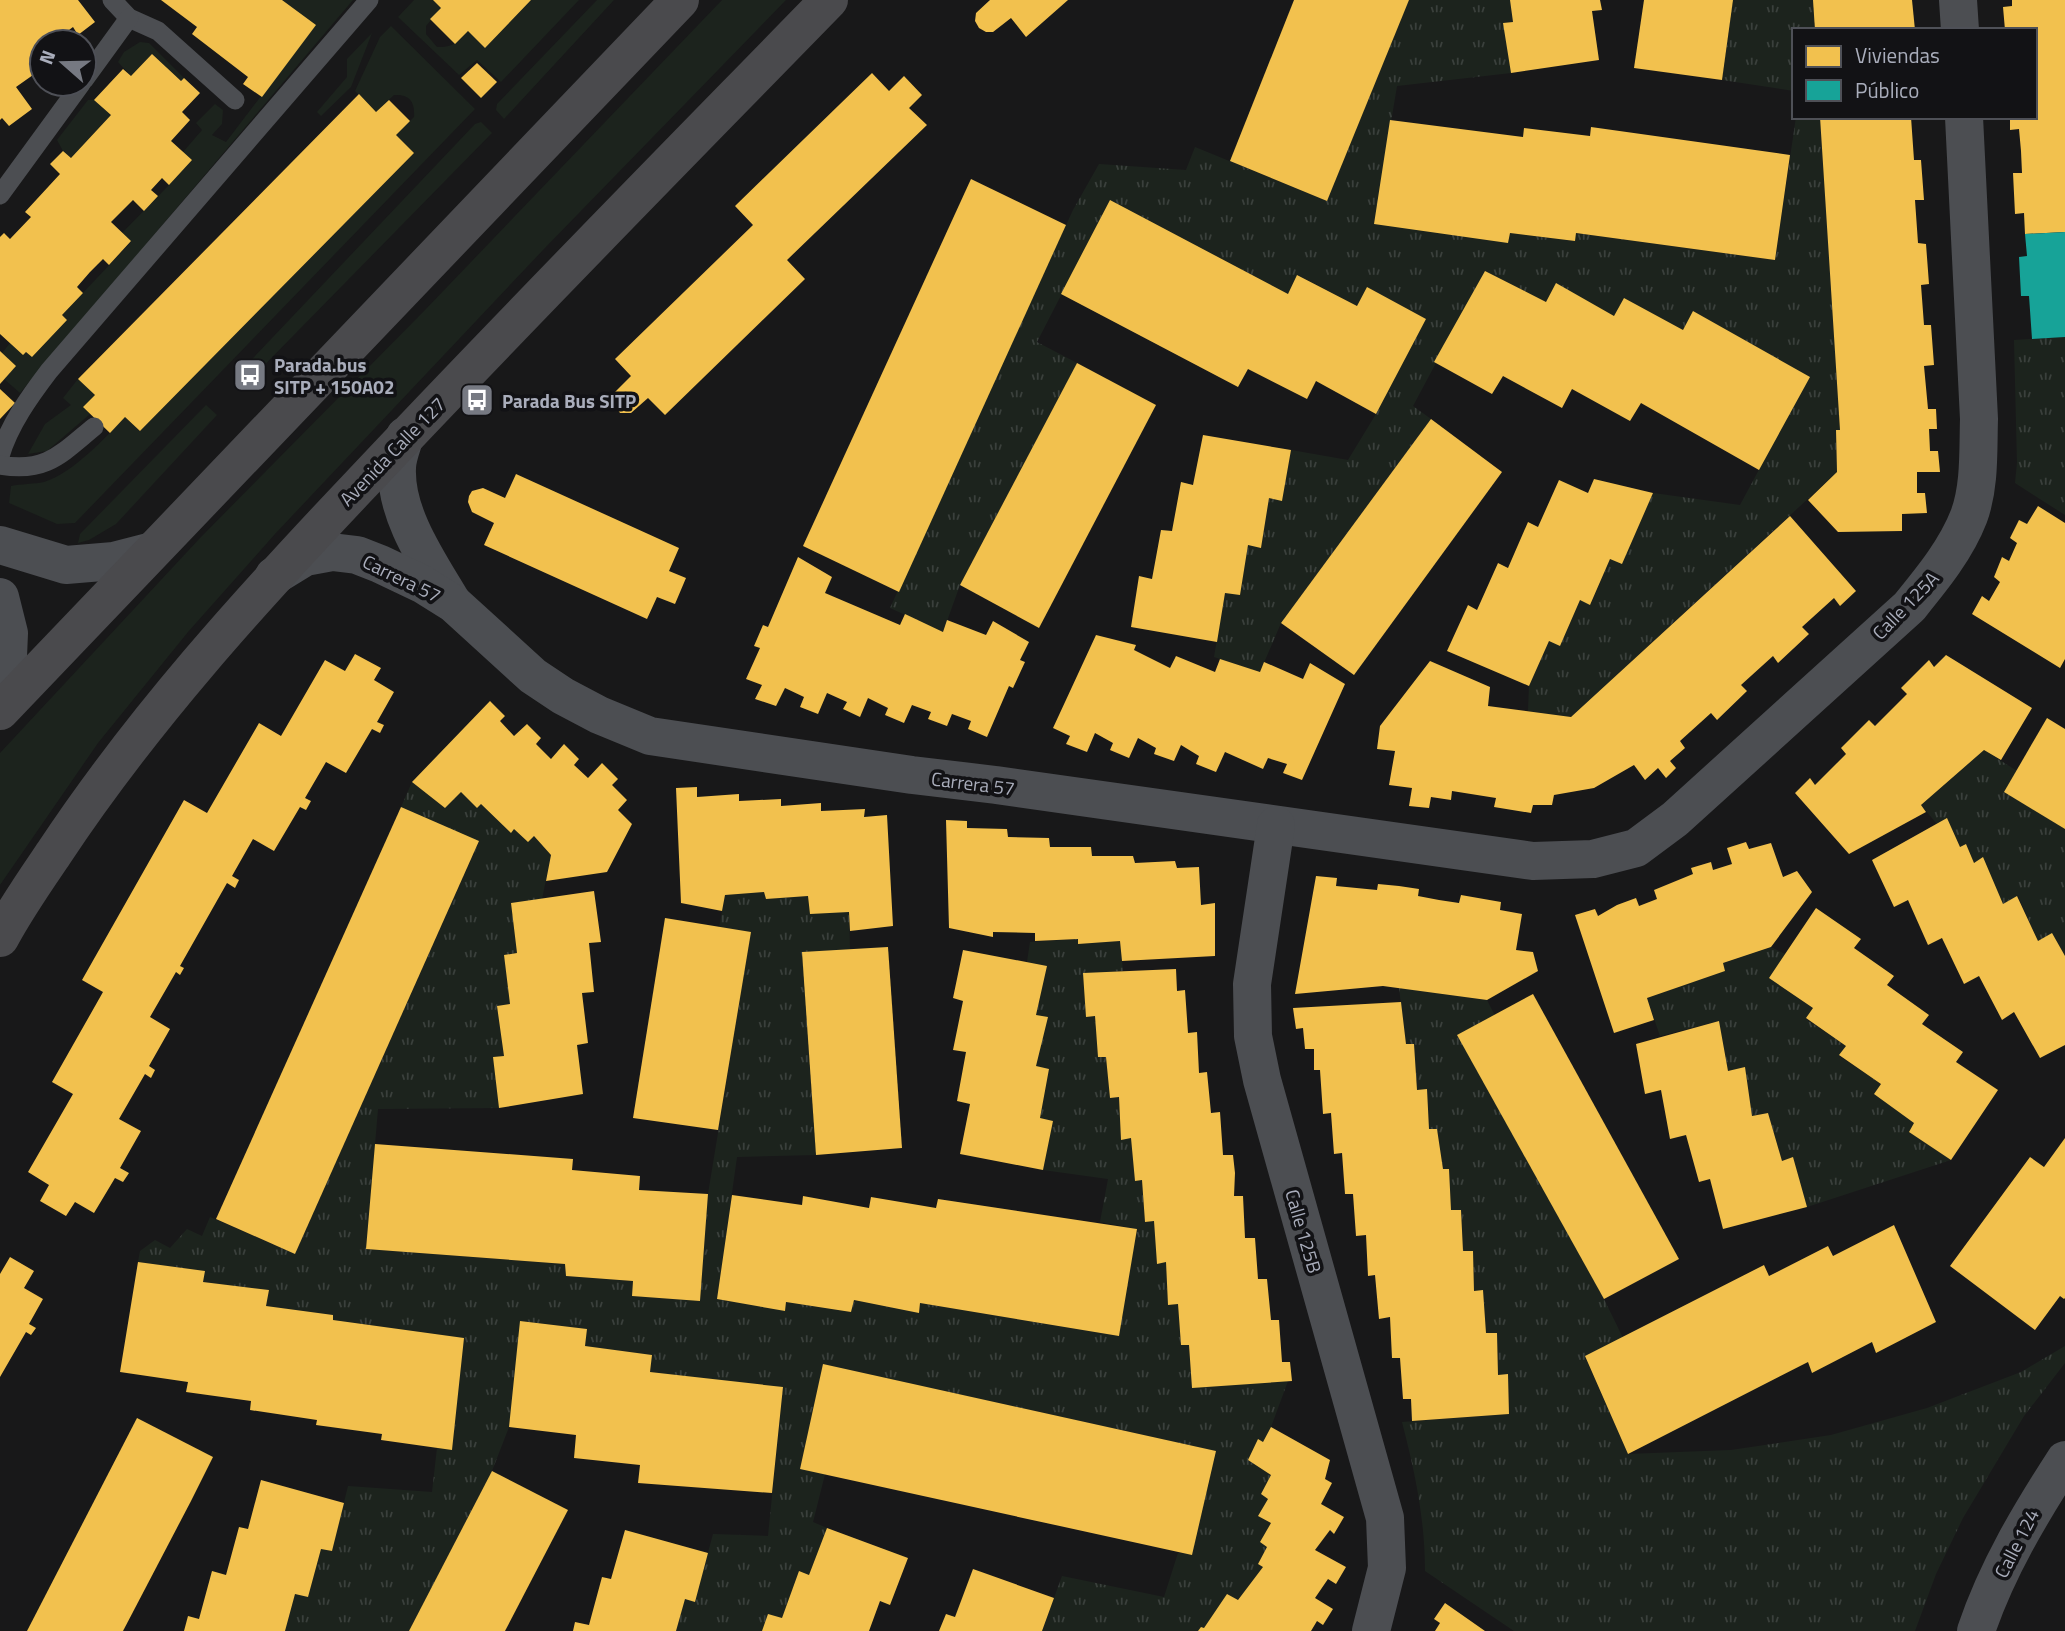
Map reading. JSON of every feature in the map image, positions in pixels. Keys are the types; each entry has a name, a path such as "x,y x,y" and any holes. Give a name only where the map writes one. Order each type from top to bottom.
{"main road":[{"path":"3,707 680,0"},
{"name":"Avenida Calle 127","path":"0,938 13,914 90,799 174,692 272,578 405,436 828,0"}],"street":[{"path":"1958,0 1959,28"},
{"name":"Calle 125A","path":"1532,861 1593,859 1636,848 1675,819 1909,607 1941,568 1969,516 1979,460 1964,119"},
{"name":"Carrera 57","path":"405,436 397,465 397,488 410,525 454,604"},
{"path":"0,545 66,565 114,561 149,552"},
{"name":"Carrera 57","path":"272,578 305,557 332,552 356,555 402,574 454,604 533,676 599,715 650,736 900,774 996,785 1532,861"},
{"path":"0,597 9,634 10,654 3,707"},
{"name":"Calle 125B","path":"1276,825 1252,984 1253,1036 1262,1080 1385,1518 1387,1568 1371,1631"},
{"name":"Calle 124","path":"1976,1631 2007,1558 2030,1514 2065,1460"}],"lane":[{"path":"112,0 129,18 158,31 235,100"},
{"path":"0,456 4,441 22,410 50,371 369,0"},
{"path":"98,61 129,18"},
{"path":"0,195 71,98"},
{"path":"0,465 37,467 54,458 94,427"}],"green space":[{"path":"282,0 353,0 20,393 4,379 16,366 2,353 10,343 23,355 26,352 32,357 67,320 62,315 131,242 122,233 169,185 183,152 202,130 196,123 215,104 223,110 222,124 212,135 226,142 315,25"},
{"path":"414,0 433,0 441,8 426,26 426,34 437,47 454,44 468,31 485,48 531,0 579,0 501,82 477,60 459,75 398,17"},
{"path":"597,0 614,0 504,119 496,110 497,104"},
{"path":"722,0 786,0 543,250 275,534 188,632 98,743 0,885 0,753 200,538 425,310"},
{"path":"1409,0 1510,0 1513,22 1504,23 1511,73 1397,86 1374,224 1510,233 1574,241 1576,233 1775,260 1796,119 1820,119 1840,430 1836,431 1837,472 1571,717 1528,711 1529,686 1549,641 1560,646 1580,600 1591,604 1610,559 1622,563 1653,493 1740,505 1809,377 1693,311 1683,330 1624,298 1614,316 1556,284 1546,302 1485,271 1413,406 1431,419 1281,623 1260,672 1214,657 1225,593 1240,594 1248,545 1261,548 1269,498 1282,500 1291,450 1348,460 1376,414 1426,319 1367,287 1357,306 1298,275 1288,294 1110,200 1037,342 1077,363 960,585 943,632 890,608 1073,210 1099,164 1186,170 1195,147 1327,201"},
{"path":"1733,0 1813,0 1815,28 1792,28 1792,91 1722,80"},
{"path":"391,26 475,109 75,523 57,524 9,503 11,486 44,482 66,471 88,454 125,417 140,431 414,153 396,135 414,117 414,107 410,100 394,95 376,112 355,91 380,37"},
{"path":"372,33 351,87 321,116 317,112 347,77 347,59"},
{"path":"140,42 149,43 184,78 181,81 152,54 131,76 118,62 124,52"},
{"path":"88,100 94,100 111,115 71,158 57,140"},
{"path":"481,122 492,133 247,383 237,375 475,124"},
{"path":"2065,337 2065,515 2015,483 2017,463 2014,340"},
{"path":"78,379 95,395 90,414 47,451 28,454 45,424 71,405 63,398"},
{"path":"206,405 217,415 116,524 89,540 78,543 80,534"},
{"path":"1984,750 2017,771 2005,792 2065,829 2065,956 2038,941 2018,896 2003,904 1974,863 1966,844 1960,847 1947,819 1937,824 1921,805"},
{"path":"412,782 445,808 461,792 477,808 481,804 510,832 514,829 528,842 534,836 551,855 542,899 511,903 517,953 504,955 510,1004 497,1006 504,1056 493,1057 499,1108 378,1109 366,1249 565,1264 566,1276 633,1281 632,1296 700,1300 708,1194 751,932 719,928 725,895 764,892 766,899 808,896 849,912 850,950 802,952 816,1155 737,1157 717,1299 785,1310 786,1302 851,1312 854,1300 919,1313 920,1303 1118,1336 1137,1229 1100,1222 1108,1179 1043,1170 1053,1121 1040,1118 1049,1070 1036,1066 1036,1015 1047,966 1027,962 1030,942 1078,939 1078,944 1120,941 1123,971 1083,974 1086,1016 1095,1016 1098,1057 1106,1057 1110,1098 1119,1097 1121,1139 1131,1138 1135,1180 1142,1180 1145,1222 1154,1221 1157,1263 1166,1262 1168,1305 1178,1304 1181,1345 1189,1345 1192,1387 1288,1381 1271,1427 1263,1442 1258,1440 1248,1460 1271,1475 1261,1494 1268,1499 1258,1516 1271,1523 1260,1542 1267,1547 1258,1564 1263,1567 1238,1600 1227,1595 1204,1628 1201,1627 1198,1631 1042,1631 1062,1576 1164,1597 1178,1553 1192,1554 1216,1451 823,1364 800,1468 825,1474 813,1522 827,1528 809,1575 799,1571 782,1618 762,1631 676,1631 685,1599 695,1601 713,1534 768,1536 783,1388 650,1372 651,1355 585,1346 587,1329 521,1321 509,1427 492,1471 409,1631 285,1631 295,1594 308,1597 321,1549 332,1551 348,1486 432,1492 437,1448 452,1449 464,1338 333,1320 333,1315 266,1306 269,1290 203,1282 204,1271 138,1262 140,1251 155,1240 170,1248 187,1229 202,1236 210,1217 295,1254 479,842 401,807"},
{"path":"1771,947 1785,954 1769,978 1813,1008 1806,1019 1846,1046 1839,1056 1881,1084 1874,1094 1914,1123 1909,1132 1951,1160 1807,1207 1793,1158 1782,1161 1768,1113 1752,1116 1745,1068 1728,1071 1719,1021 1660,1036 1647,998 1725,971 1723,963"},
{"path":"1399,988 1487,1000 1495,1016 1604,1299 1623,1338 1585,1357 1628,1454 1731,1450 1831,1435 1927,1408 2021,1372 2065,1346 2065,1363 2024,1416 1963,1518 1936,1574 1915,1631 1514,1631 1425,1571 1418,1496 1402,1422 1509,1414 1508,1375 1498,1375 1497,1333 1486,1333 1483,1291 1474,1291 1473,1251 1463,1251 1461,1210 1451,1210 1449,1169 1443,1169 1437,1129 1429,1129 1427,1090 1417,1090 1414,1045 1406,1044"}],"building: Viviendas":[{"path":"0,0 78,0 95,22 87,28 28,28 28,79 16,87 32,109 9,126 2,118 0,120"},
{"path":"161,0 282,0 316,25 262,97 243,84 248,77 192,34 197,27"},
{"path":"433,0 531,0 485,48 468,31 455,44 430,19 441,8"},
{"path":"990,0 1068,0 1026,37 1011,18 993,32 979,28 975,21 976,13"},
{"path":"1294,0 1409,0 1327,201 1230,161"},
{"path":"1510,0 1600,0 1602,10 1592,11 1599,60 1511,73 1503,23 1513,22"},
{"path":"1644,0 1733,0 1722,80 1634,68"},
{"path":"1813,0 1912,0 1915,28 1815,28"},
{"path":"2012,0 2065,0 2065,232 2025,234 2024,213 2015,214 2013,173 2022,173 2021,151 2019,129 2010,130 2010,119 2037,119 2037,28 2005,28 2003,7 2012,6"},
{"path":"152,54 181,81 184,78 200,93 182,112 190,120 171,141 192,160 169,185 162,178 151,190 158,196 144,211 133,200 111,222 131,241 109,265 103,259 90,272 77,287 83,293 62,315 67,320 32,357 26,352 23,355 0,334 0,237 4,233 10,239 31,217 25,212 60,174 50,164 63,151 71,158 111,115 94,100 123,69 131,76"},
{"path":"477,63 497,82 481,98 461,78"},
{"path":"872,73 889,91 904,76 922,95 909,108 927,125 787,260 805,279 665,415 648,398 631,413 620,413 613,403 613,394 631,376 615,359 753,225 735,206"},
{"path":"359,94 376,112 389,100 410,121 396,135 414,153 140,431 125,417 110,433 83,407 95,395 78,379"},
{"path":"1820,119 1911,119 1914,160 1921,160 1924,200 1915,200 1918,243 1926,244 1929,284 1921,285 1924,325 1931,325 1934,365 1924,366 1928,409 1936,409 1937,429 1929,429 1930,451 1938,451 1940,472 1917,472 1917,493 1925,493 1927,513 1902,514 1902,531 1838,532 1808,500 1837,472 1836,430 1840,430"},
{"path":"1390,120 1523,137 1524,128 1590,136 1591,127 1790,155 1775,260 1576,233 1575,241 1510,233 1508,243 1374,224"},
{"path":"971,179 1066,225 899,592 803,546"},
{"path":"1110,200 1288,294 1297,275 1357,306 1367,287 1426,319 1376,414 1316,381 1307,399 1248,369 1238,387 1061,294"},
{"path":"1485,271 1546,302 1556,283 1614,316 1624,298 1683,330 1693,311 1810,377 1759,470 1641,403 1630,421 1572,389 1562,408 1503,376 1492,394 1434,362"},
{"path":"0,351 16,366 0,384"},
{"path":"1077,363 1156,405 1039,628 960,585"},
{"path":"0,389 15,403 0,419"},
{"path":"1431,419 1502,472 1354,675 1281,623"},
{"path":"1203,435 1291,450 1282,501 1269,498 1261,548 1248,545 1240,595 1225,593 1217,642 1131,627 1139,576 1152,579 1161,530 1172,531 1181,482 1193,485"},
{"path":"516,474 679,548 669,571 686,578 675,604 657,597 647,619 484,545 494,523 472,512 469,496 472,491 483,488 505,498"},
{"path":"1594,479 1653,493 1622,564 1610,559 1590,605 1580,600 1560,646 1549,641 1529,686 1447,651 1468,605 1477,610 1498,563 1508,568 1528,522 1538,527 1559,480 1588,493"},
{"path":"2038,506 2065,523 2065,659 2060,668 1972,614 1982,596 1989,601 2000,582 1994,577 2002,557 2009,561 2017,543 2010,538 2019,520 2027,524"},
{"path":"1790,516 1856,591 1840,606 1834,598 1802,627 1809,634 1778,663 1773,656 1741,685 1747,691 1717,720 1711,713 1680,741 1685,748 1670,761 1676,768 1666,778 1658,768 1645,780 1634,765 1594,788 1554,795 1552,805 1533,805 1531,813 1494,807 1496,798 1452,791 1451,800 1431,797 1429,808 1409,806 1412,788 1389,785 1395,751 1377,749 1380,726 1430,661 1490,687 1488,706 1571,717"},
{"path":"798,557 832,577 825,593 900,625 905,614 943,632 947,620 986,635 993,621 1029,642 1020,660 1025,662 1013,688 1009,686 987,737 968,729 971,721 952,714 947,726 928,719 931,712 912,705 904,723 885,715 888,708 868,698 860,717 843,709 847,702 827,693 818,714 800,707 804,697 785,688 776,706 755,699 762,685 746,679 760,648 754,646 763,625 768,627"},
{"path":"1096,635 1136,645 1134,650 1170,668 1176,656 1215,672 1220,659 1260,672 1264,662 1303,679 1310,663 1345,684 1302,780 1283,773 1287,764 1268,758 1263,769 1225,752 1216,772 1196,764 1199,756 1181,745 1174,761 1154,754 1156,748 1138,738 1129,758 1110,750 1113,743 1095,733 1087,752 1066,744 1070,736 1053,728"},
{"path":"355,654 381,668 374,680 394,692 377,722 384,725 380,733 372,729 346,773 326,762 305,798 311,801 306,810 300,807 274,851 253,839 232,876 239,880 235,888 227,883 180,966 184,968 180,975 176,972 150,1017 170,1029 149,1066 155,1070 151,1078 145,1074 119,1119 141,1131 120,1168 129,1173 123,1182 115,1178 94,1213 75,1202 66,1216 40,1201 49,1185 28,1172 73,1094 52,1082 103,992 82,980 184,800 207,813 259,723 281,736 325,660 345,671"},
{"path":"1946,655 2032,708 2001,760 1984,750 1921,805 1926,812 1849,854 1795,793 1810,778 1815,785 1846,754 1841,748 1869,720 1875,726 1907,694 1901,688 1929,660 1934,667"},
{"path":"490,701 505,716 500,721 514,736 527,724 541,738 536,744 551,759 564,744 579,759 574,765 588,778 602,763 618,779 612,785 627,800 618,810 632,824 607,872 546,881 551,855 534,836 528,842 514,829 511,833 481,804 477,808 461,792 445,808 412,782"},
{"path":"2047,718 2065,729 2065,829 2004,792"},
{"path":"697,787 697,797 739,794 739,801 781,799 781,806 821,803 821,811 865,809 864,817 887,815 893,926 850,931 849,912 810,914 808,896 766,899 764,892 725,895 722,911 681,903 676,788"},
{"path":"401,807 479,841 295,1254 216,1219"},
{"path":"1947,818 1960,847 1966,844 1974,863 1983,857 2003,904 2017,896 2038,941 2052,933 2065,956 2065,1045 2040,1058 2014,1012 2002,1020 1979,976 1964,984 1942,938 1928,945 1908,900 1894,907 1872,860"},
{"path":"946,820 967,821 967,828 1007,829 1008,837 1049,838 1050,847 1091,847 1092,856 1133,856 1135,863 1175,861 1177,868 1199,867 1201,905 1215,903 1215,956 1122,961 1120,941 1078,944 1078,939 1035,941 1035,933 993,932 993,937 949,928"},
{"path":"1746,842 1749,849 1771,843 1783,877 1797,871 1812,892 1771,947 1723,963 1725,971 1647,998 1654,1020 1614,1033 1575,915 1595,909 1598,916 1636,898 1639,906 1657,899 1654,890 1693,874 1691,868 1711,862 1713,870 1732,864 1727,848"},
{"path":"1316,876 1337,878 1336,886 1377,890 1378,884 1399,886 1419,889 1418,896 1439,900 1459,903 1461,895 1501,902 1500,910 1522,914 1516,950 1533,952 1538,971 1487,1000 1383,986 1295,994"},
{"path":"594,891 601,942 589,943 594,992 582,993 588,1043 577,1045 583,1094 499,1108 493,1057 504,1056 497,1006 510,1004 504,955 517,953 511,903"},
{"path":"1816,908 1861,939 1854,948 1894,976 1887,985 1929,1015 1922,1024 1963,1052 1956,1062 1998,1090 1951,1160 1909,1132 1914,1123 1874,1094 1881,1084 1839,1055 1846,1046 1806,1018 1813,1008 1769,978"},
{"path":"665,918 751,932 718,1130 633,1118"},
{"path":"888,947 902,1148 816,1155 802,952"},
{"path":"963,950 1047,966 1036,1015 1048,1017 1036,1066 1049,1069 1040,1118 1053,1121 1043,1170 960,1154 970,1104 957,1101 966,1052 953,1050 963,1001 953,998"},
{"path":"1176,969 1177,991 1185,990 1188,1033 1197,1032 1199,1073 1207,1072 1211,1113 1220,1112 1223,1155 1233,1155 1234,1196 1243,1196 1245,1238 1255,1238 1258,1279 1267,1279 1271,1320 1279,1320 1282,1362 1290,1362 1292,1381 1192,1388 1189,1345 1181,1345 1178,1304 1168,1305 1166,1262 1157,1264 1154,1221 1145,1222 1142,1180 1135,1181 1131,1138 1121,1140 1119,1097 1110,1098 1106,1057 1098,1057 1095,1016 1086,1017 1083,973"},
{"path":"1533,994 1679,1259 1604,1299 1457,1035"},
{"path":"1401,1002 1406,1044 1414,1044 1417,1090 1427,1089 1429,1129 1437,1129 1443,1169 1449,1169 1451,1210 1461,1210 1463,1251 1473,1251 1474,1291 1483,1290 1486,1333 1497,1333 1498,1375 1508,1374 1509,1414 1412,1421 1411,1399 1403,1399 1400,1358 1392,1358 1390,1317 1379,1319 1375,1275 1368,1276 1366,1235 1356,1236 1353,1194 1345,1194 1342,1153 1334,1154 1331,1113 1323,1114 1320,1070 1314,1070 1314,1049 1305,1049 1303,1028 1296,1029 1293,1008"},
{"path":"1719,1021 1728,1071 1745,1067 1752,1116 1768,1113 1782,1161 1793,1157 1807,1207 1723,1229 1710,1179 1699,1182 1686,1135 1670,1139 1661,1090 1645,1094 1636,1044"},
{"path":"2065,1138 2065,1298 2060,1296 2035,1330 1950,1266 2030,1157 2044,1167"},
{"path":"375,1144 573,1159 572,1170 640,1176 639,1190 708,1194 700,1301 632,1296 633,1281 566,1276 565,1264 366,1249"},
{"path":"732,1195 802,1205 803,1196 869,1208 871,1197 936,1208 938,1199 1137,1229 1119,1336 920,1303 919,1313 854,1300 851,1312 786,1302 785,1311 717,1299"},
{"path":"1894,1225 1936,1322 1876,1353 1872,1342 1812,1373 1808,1362 1628,1454 1585,1356 1764,1265 1769,1276 1828,1246 1833,1256"},
{"path":"10,1257 34,1271 24,1288 43,1299 29,1324 36,1328 31,1335 26,1332 0,1377 0,1274"},
{"path":"138,1262 205,1271 203,1282 269,1290 266,1306 333,1315 333,1320 464,1338 452,1450 381,1440 382,1434 316,1425 317,1420 250,1410 251,1401 186,1392 188,1382 120,1372"},
{"path":"520,1321 587,1329 585,1346 652,1355 650,1372 783,1387 772,1493 638,1483 640,1465 574,1458 576,1435 509,1427"},
{"path":"823,1364 1216,1451 1192,1555 800,1469"},
{"path":"137,1418 213,1457 191,1501 123,1631 27,1631"},
{"path":"1271,1427 1330,1460 1325,1479 1332,1483 1321,1504 1344,1517 1334,1534 1330,1530 1315,1550 1346,1567 1336,1584 1328,1579 1315,1598 1333,1609 1323,1625 1317,1621 1311,1631 1198,1631 1201,1627 1204,1628 1227,1594 1238,1600 1263,1567 1258,1564 1267,1547 1260,1542 1271,1523 1258,1516 1268,1499 1261,1494 1271,1475 1248,1460 1258,1439 1263,1442"},
{"path":"492,1471 568,1510 505,1631 409,1631"},
{"path":"261,1480 344,1503 332,1551 321,1549 308,1597 295,1594 285,1631 184,1631 188,1616 199,1619 212,1571 226,1575 239,1527 248,1529"},
{"path":"827,1528 908,1558 890,1605 880,1601 869,1631 762,1631 768,1614 782,1618 799,1571 809,1575"},
{"path":"625,1530 708,1553 695,1602 685,1599 676,1631 573,1631 575,1622 589,1625 602,1577 611,1579"},
{"path":"973,1569 1054,1598 1042,1631 939,1631 946,1614 955,1617"},
{"path":"1445,1603 1485,1631 1435,1631 1440,1623 1434,1619"}],"building: Público":[{"path":"2065,232 2065,337 2032,339 2029,296 2021,296 2019,257 2027,256 2025,234"}],"place":[{"name":"Parada.bus SITP + 150A02","path":"250,375"},
{"name":"Parada Bus SITP","path":"477,400"}]}
